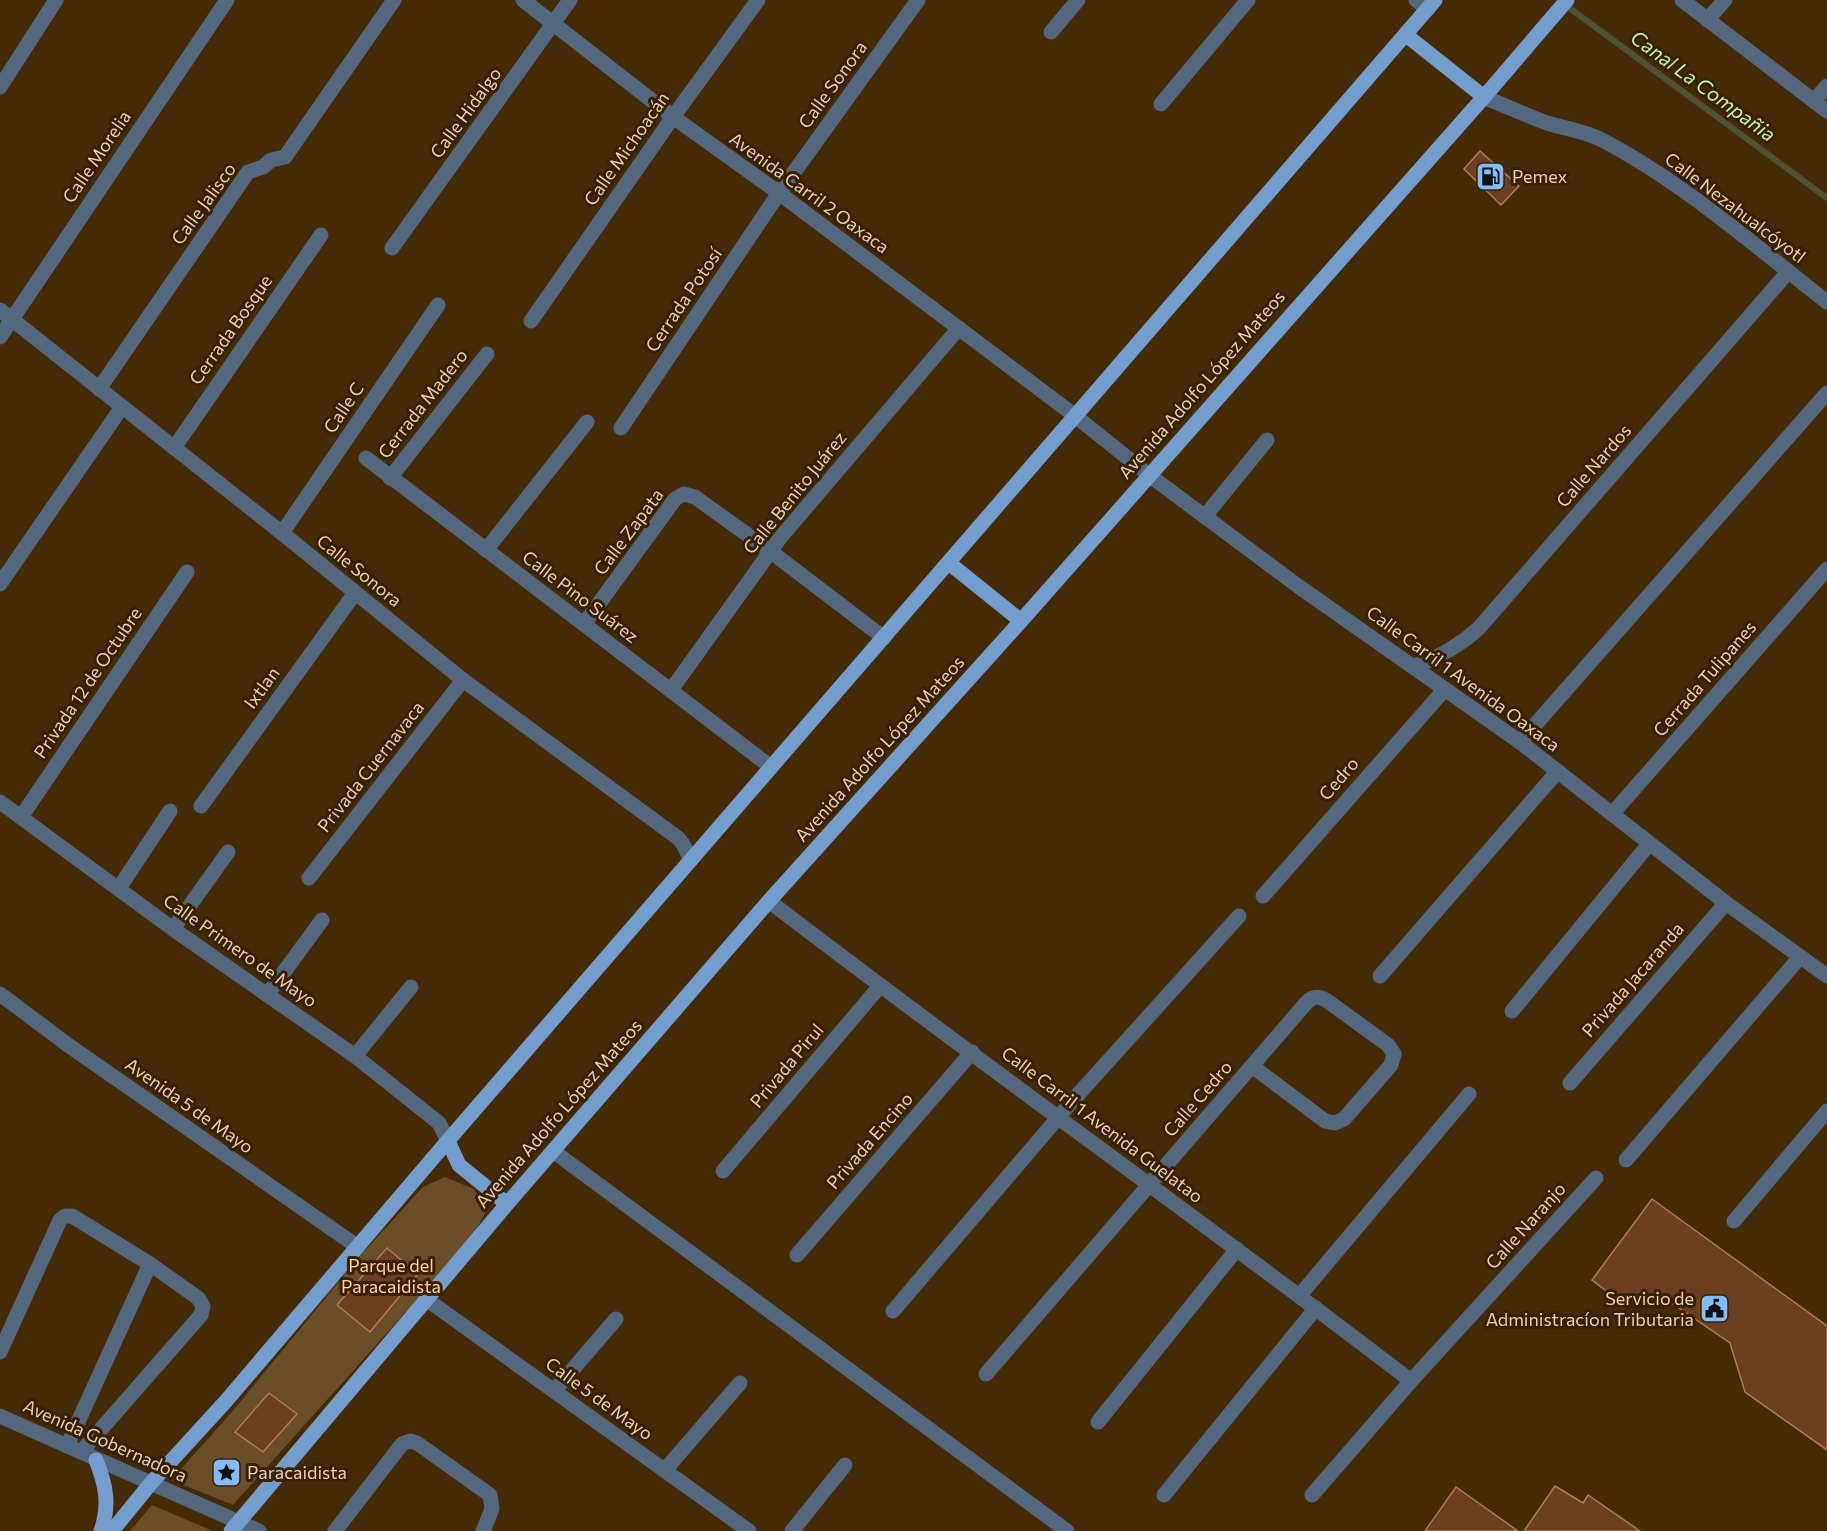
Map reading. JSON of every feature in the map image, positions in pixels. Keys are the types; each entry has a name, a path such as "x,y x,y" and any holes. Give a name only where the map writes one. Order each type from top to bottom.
{"main road":[{"name":"Avenida Adolfo López Mateos","path":"235,1527 507,1204 769,902 1021,621 1567,0"},
{"path":"112,1531 151,1483 226,1401 949,563 1074,415 1406,35 1426,3"},
{"path":"1406,35 1484,97"},
{"path":"949,563 1021,621"},
{"path":"448,1141 459,1164 507,1204"},
{"path":"96,1460 104,1479 107,1497 101,1531"}],"street":[{"path":"0,87 56,0"},
{"name":"Calle Morelia","path":"0,337 5,315 227,0"},
{"name":"Calle Jalisco","path":"99,389 248,172 263,167 271,160 285,157 394,0"},
{"name":"Avenida Carril 2 Oaxaca","path":"523,0 673,117 779,193 1074,415"},
{"name":"Calle Hidalgo","path":"392,248 570,0"},
{"name":"Calle Michoacán","path":"531,321 673,117 758,0"},
{"name":"Calle Sonora","path":"779,193 918,0"},
{"path":"1051,32 1078,0"},
{"path":"1161,104 1248,0"},
{"path":"1682,0 1827,111"},
{"path":"1707,20 1725,0"},
{"path":"1814,101 1827,86"},
{"name":"Calle Nezahualcóyotl","path":"1484,97 1542,121 1604,140 1676,185 1827,302"},
{"name":"Cerrada Potosí","path":"621,428 779,193"},
{"name":"Cerrada Bosque","path":"174,448 321,235"},
{"name":"Calle Nardos","path":"1415,666 1454,649 1479,628 1788,272"},
{"name":"Calle C","path":"282,533 438,305"},
{"name":"Calle Sonora","path":"5,315 282,533 463,680 678,838 691,860"},
{"name":"Calle Benito Juárez","path":"671,690 770,551 959,328"},
{"name":"Cerrada Madero","path":"390,478 487,354"},
{"path":"1520,742 1827,393"},
{"path":"0,584 122,407"},
{"name":"Calle Carril 1 Avenida Oaxaca","path":"1074,415 1149,475 1298,586 1415,666 1520,742 1726,903 1827,976"},
{"path":"486,550 587,422"},
{"path":"1205,516 1267,440"},
{"name":"Calle Pino Suárez","path":"366,458 771,767"},
{"name":"Calle Zapata","path":"584,624 675,499 684,494 694,497 770,551"},
{"path":"770,551 884,638"},
{"name":"Cerrada Tulipanes","path":"1612,814 1827,569"},
{"name":"Privada 12 de Octubre","path":"21,817 187,572"},
{"name":"Ixtlan","path":"201,806 355,593"},
{"name":"Privada Cuernavaca","path":"309,878 463,680"},
{"name":"Cedro","path":"1263,896 1445,689"},
{"path":"1380,976 1558,771"},
{"name":"Calle Primero de Mayo","path":"0,802 173,929 355,1056 439,1124 448,1141"},
{"path":"119,888 170,811"},
{"path":"1512,1011 1649,844"},
{"path":"173,929 228,852"},
{"name":"Calle Carril 1 Avenida Guelatao","path":"769,902 1300,1295 1411,1381"},
{"name":"Privada Jacaranda","path":"1570,1083 1726,903"},
{"path":"893,1311 1059,1116 1239,916"},
{"path":"267,995 322,920"},
{"path":"1626,1160 1800,957"},
{"name":"Privada Pirul","path":"723,1171 880,986"},
{"path":"355,1056 411,987"},
{"name":"Avenida 5 de Mayo","path":"0,994 68,1045 358,1247"},
{"name":"Calle Cedro","path":"986,1374 1307,1002 1316,997 1326,1000 1388,1045 1394,1054 1391,1065 1344,1119 1335,1124 1325,1121 1252,1066"},
{"name":"Privada Encino","path":"797,1255 972,1052"},
{"path":"1300,1295 1469,1094"},
{"path":"1734,1221 1827,1111"},
{"path":"553,1151 1067,1531"},
{"name":"Calle Naranjo","path":"1312,1495 1411,1381 1596,1178"},
{"path":"0,1352 62,1217 72,1216 150,1264 202,1302 203,1311 74,1449"},
{"path":"1098,1422 1237,1249"},
{"path":"74,1449 150,1264"},
{"name":"Calle 5 de Mayo","path":"426,1299 749,1531"},
{"path":"1164,1495 1316,1308"},
{"path":"555,1390 616,1319"},
{"path":"664,1470 740,1383"},
{"name":"Avenida Gobernadora","path":"0,1416 151,1483 235,1527 259,1531"},
{"path":"335,1531 402,1444 410,1441 417,1443 490,1495 492,1509 483,1531"},
{"path":"792,1531 845,1466"}],"green space":[{"name":"Parque del Paracaidista","path":"445,1177 474,1189 486,1211 472,1238 233,1505 171,1480 231,1413 360,1256 423,1187"},
{"path":"152,1505 213,1531 130,1531"}],"building":[{"name":"Pemex","path":"1480,151 1519,186 1501,205 1464,169"},
{"path":"1652,1199 1827,1326 1827,1450 1745,1392 1730,1343 1664,1298 1617,1299 1592,1280"},
{"path":"387,1248 418,1274 370,1332 337,1305"},
{"path":"269,1393 297,1414 263,1452 235,1432"},
{"path":"1555,1486 1583,1503 1588,1495 1640,1531 1524,1531"},
{"path":"1456,1487 1518,1531 1425,1531"}],"waterway":[{"name":"Canal La Compañia","path":"1564,4 1827,198"}],"place":[{"name":"Pemex","path":"1491,177"},
{"name":"Servicio de Administracíon Tributaria","path":"1715,1309"},
{"name":"Paracaidista","path":"226,1473"}]}
